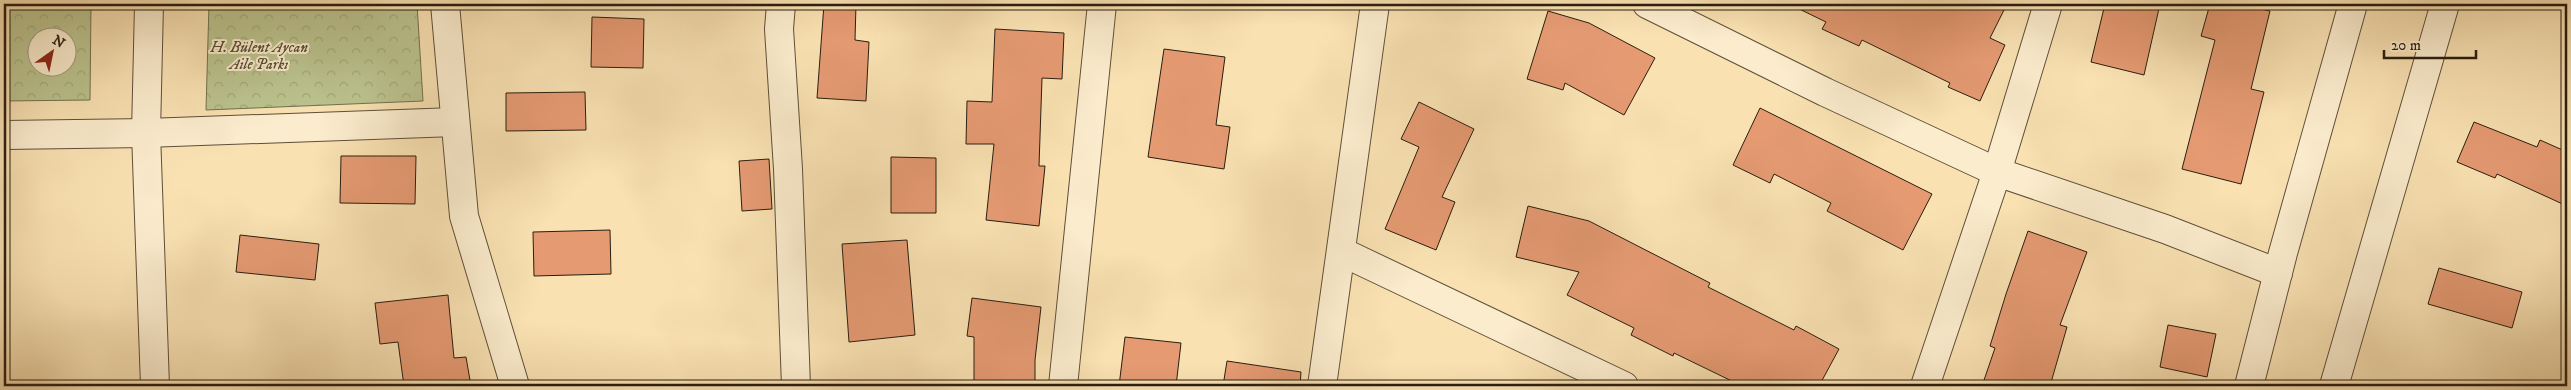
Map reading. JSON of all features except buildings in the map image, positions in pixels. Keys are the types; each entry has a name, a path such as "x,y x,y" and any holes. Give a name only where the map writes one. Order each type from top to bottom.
{"street":[{"path":"149,4 146,133 156,386"},
{"path":"445,4 464,216 515,386"},
{"path":"781,4 779,29 788,169 796,386"},
{"path":"1063,386 1102,4"},
{"path":"1322,386 1375,4"},
{"path":"1647,4 1825,92 1998,172 2165,229 2278,273"},
{"path":"1925,386 1998,172 2048,4"},
{"path":"2249,386 2278,273 2353,4"},
{"path":"2334,386 2445,4"},
{"path":"4,134 146,133 455,122"},
{"path":"1342,252 1624,386"}],"green space":[{"path":"4,4 91,4 90,100 4,101"},
{"name":"H. Bülent Aycan Aile Parkı","path":"209,4 417,4 423,101 206,110"}]}
